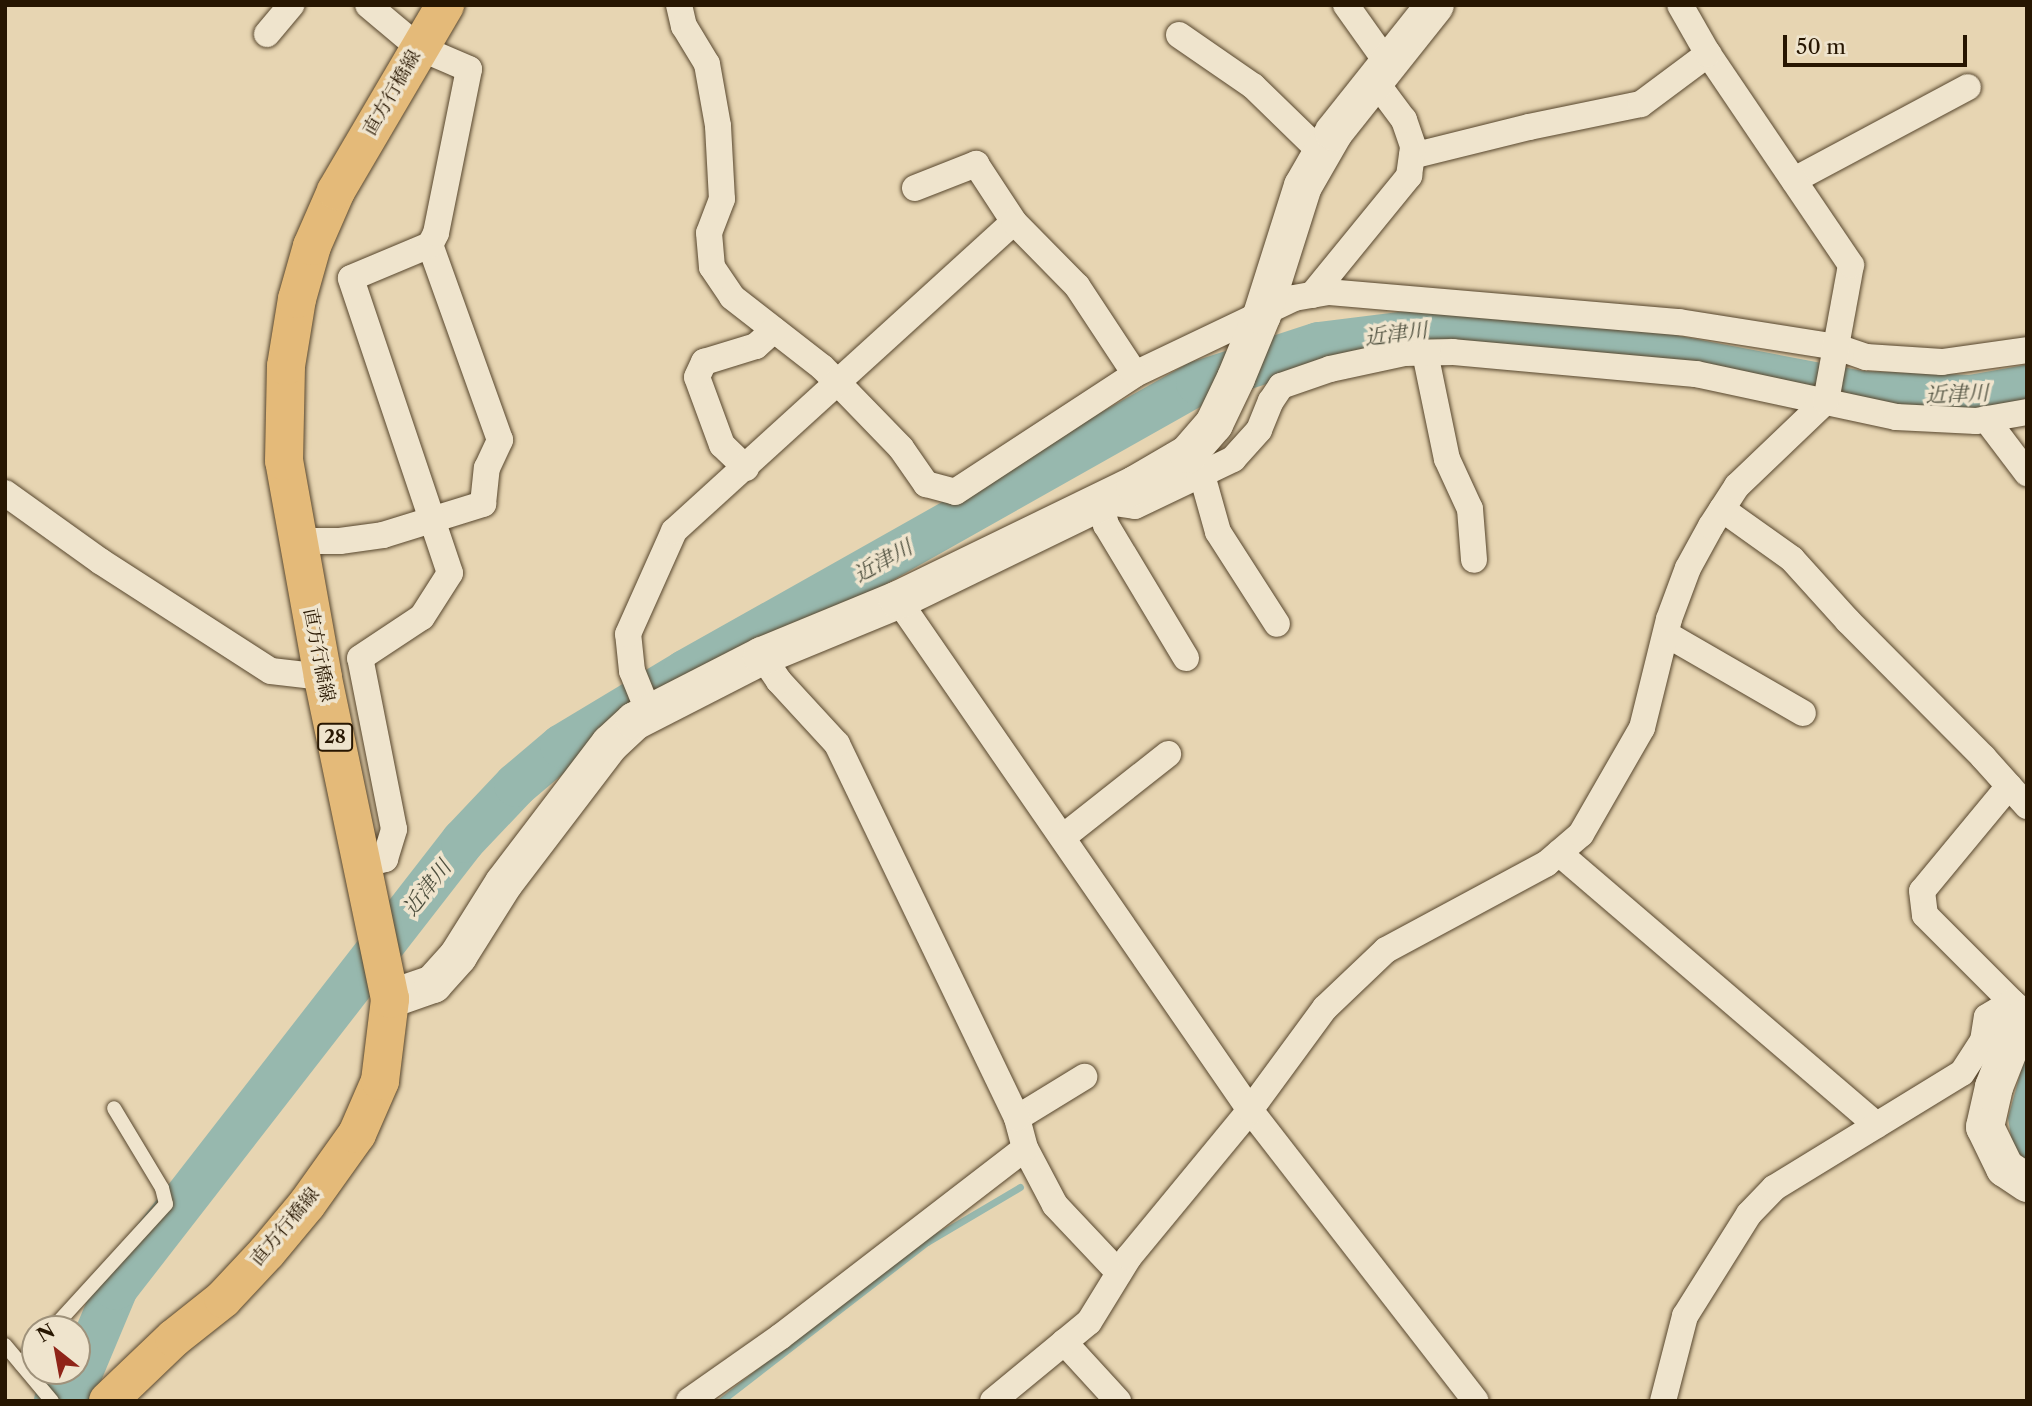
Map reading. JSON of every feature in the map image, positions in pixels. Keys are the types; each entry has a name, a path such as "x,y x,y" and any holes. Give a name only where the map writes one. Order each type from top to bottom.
{"main road":[{"name":"直方行橋線","path":"108,1401 174,1338 223,1299 307,1204 357,1134 380,1081 390,999 323,677 284,461 286,366 297,299 312,246 336,191 445,5"}],"street":[{"path":"267,34 291,5"},
{"path":"363,865 385,859 394,829 360,658 422,617 450,572 351,278 430,244 436,233 469,69 418,47 368,5"},
{"path":"679,5 684,26 708,64 718,126 722,199 709,233 712,267 732,298 839,384 901,448 926,484 955,492 1135,373 1294,298 1328,292 1679,322 1835,355 1942,362 2027,350"},
{"path":"1312,295 1409,177 1412,156 1413,146 1404,120 1346,5"},
{"path":"390,999 433,984 458,956 504,883 610,744 635,721 762,656 898,600 1100,501 1188,454 1214,424 1262,315 1303,186 1334,132 1435,5"},
{"path":"993,1401 1089,1322 1129,1256 1250,1110 1325,1008 1386,950 1546,864 1581,834 1642,728 1666,634 1688,568 1737,486 1826,401 1851,265 1708,54 1680,5"},
{"path":"1179,35 1253,86 1322,153"},
{"path":"1412,156 1529,127 1641,104 1708,54"},
{"path":"1794,180 1968,87"},
{"path":"915,188 976,164 1014,222 1077,286 1135,373"},
{"path":"649,713 632,671 628,634 674,531 839,384 1014,222"},
{"path":"298,541 361,538 431,522 483,505 486,468 500,440 430,244"},
{"path":"746,468 722,445 697,377 704,362 756,346 774,330"},
{"path":"1100,501 1135,506 1233,458 1259,430 1271,401 1281,386 1330,369 1404,353 1453,352 1696,374 1896,417 1986,419 2027,412"},
{"path":"1425,353 1447,459 1470,509 1474,560"},
{"path":"1986,419 2027,472"},
{"path":"1202,475 1218,532 1277,624"},
{"path":"5,493 100,561 271,671 323,677"},
{"path":"1100,501 1106,525 1186,658"},
{"path":"1722,509 1792,559 1848,621 2027,806"},
{"path":"898,600 1250,1110 1476,1401"},
{"path":"1666,634 1803,713"},
{"path":"762,656 779,681 837,744 1017,1118 1026,1149 1055,1205 1119,1273"},
{"path":"1063,837 1168,754"},
{"path":"2009,786 1922,891 1925,915 2022,1011"},
{"path":"1559,853 1876,1125"},
{"path":"1663,1401 1685,1316 1749,1214 1774,1188 1962,1073 1983,1041 1987,1017 2022,1011"},
{"path":"2022,1011 1994,1087 1985,1127 2005,1168 2027,1183"},
{"path":"1017,1118 1084,1077"},
{"path":"689,1401 780,1337 1026,1149"},
{"path":"1064,1342 1118,1401"}],"lane":[{"path":"65,1315 166,1204 162,1188 114,1108"},
{"path":"5,1345 21,1364"},
{"path":"39,1385 52,1401"}],"water":[{"path":"2027,1049 2027,1161 2013,1149 2008,1118"}],"waterway":[{"name":"近津川","path":"56,1401 73,1391 116,1288 463,841 516,785 562,746 685,672 1198,383 1319,344 1447,328 1631,349 1861,393 1971,397 2027,387"},
{"path":"721,1401 927,1242 1020,1187"}]}
